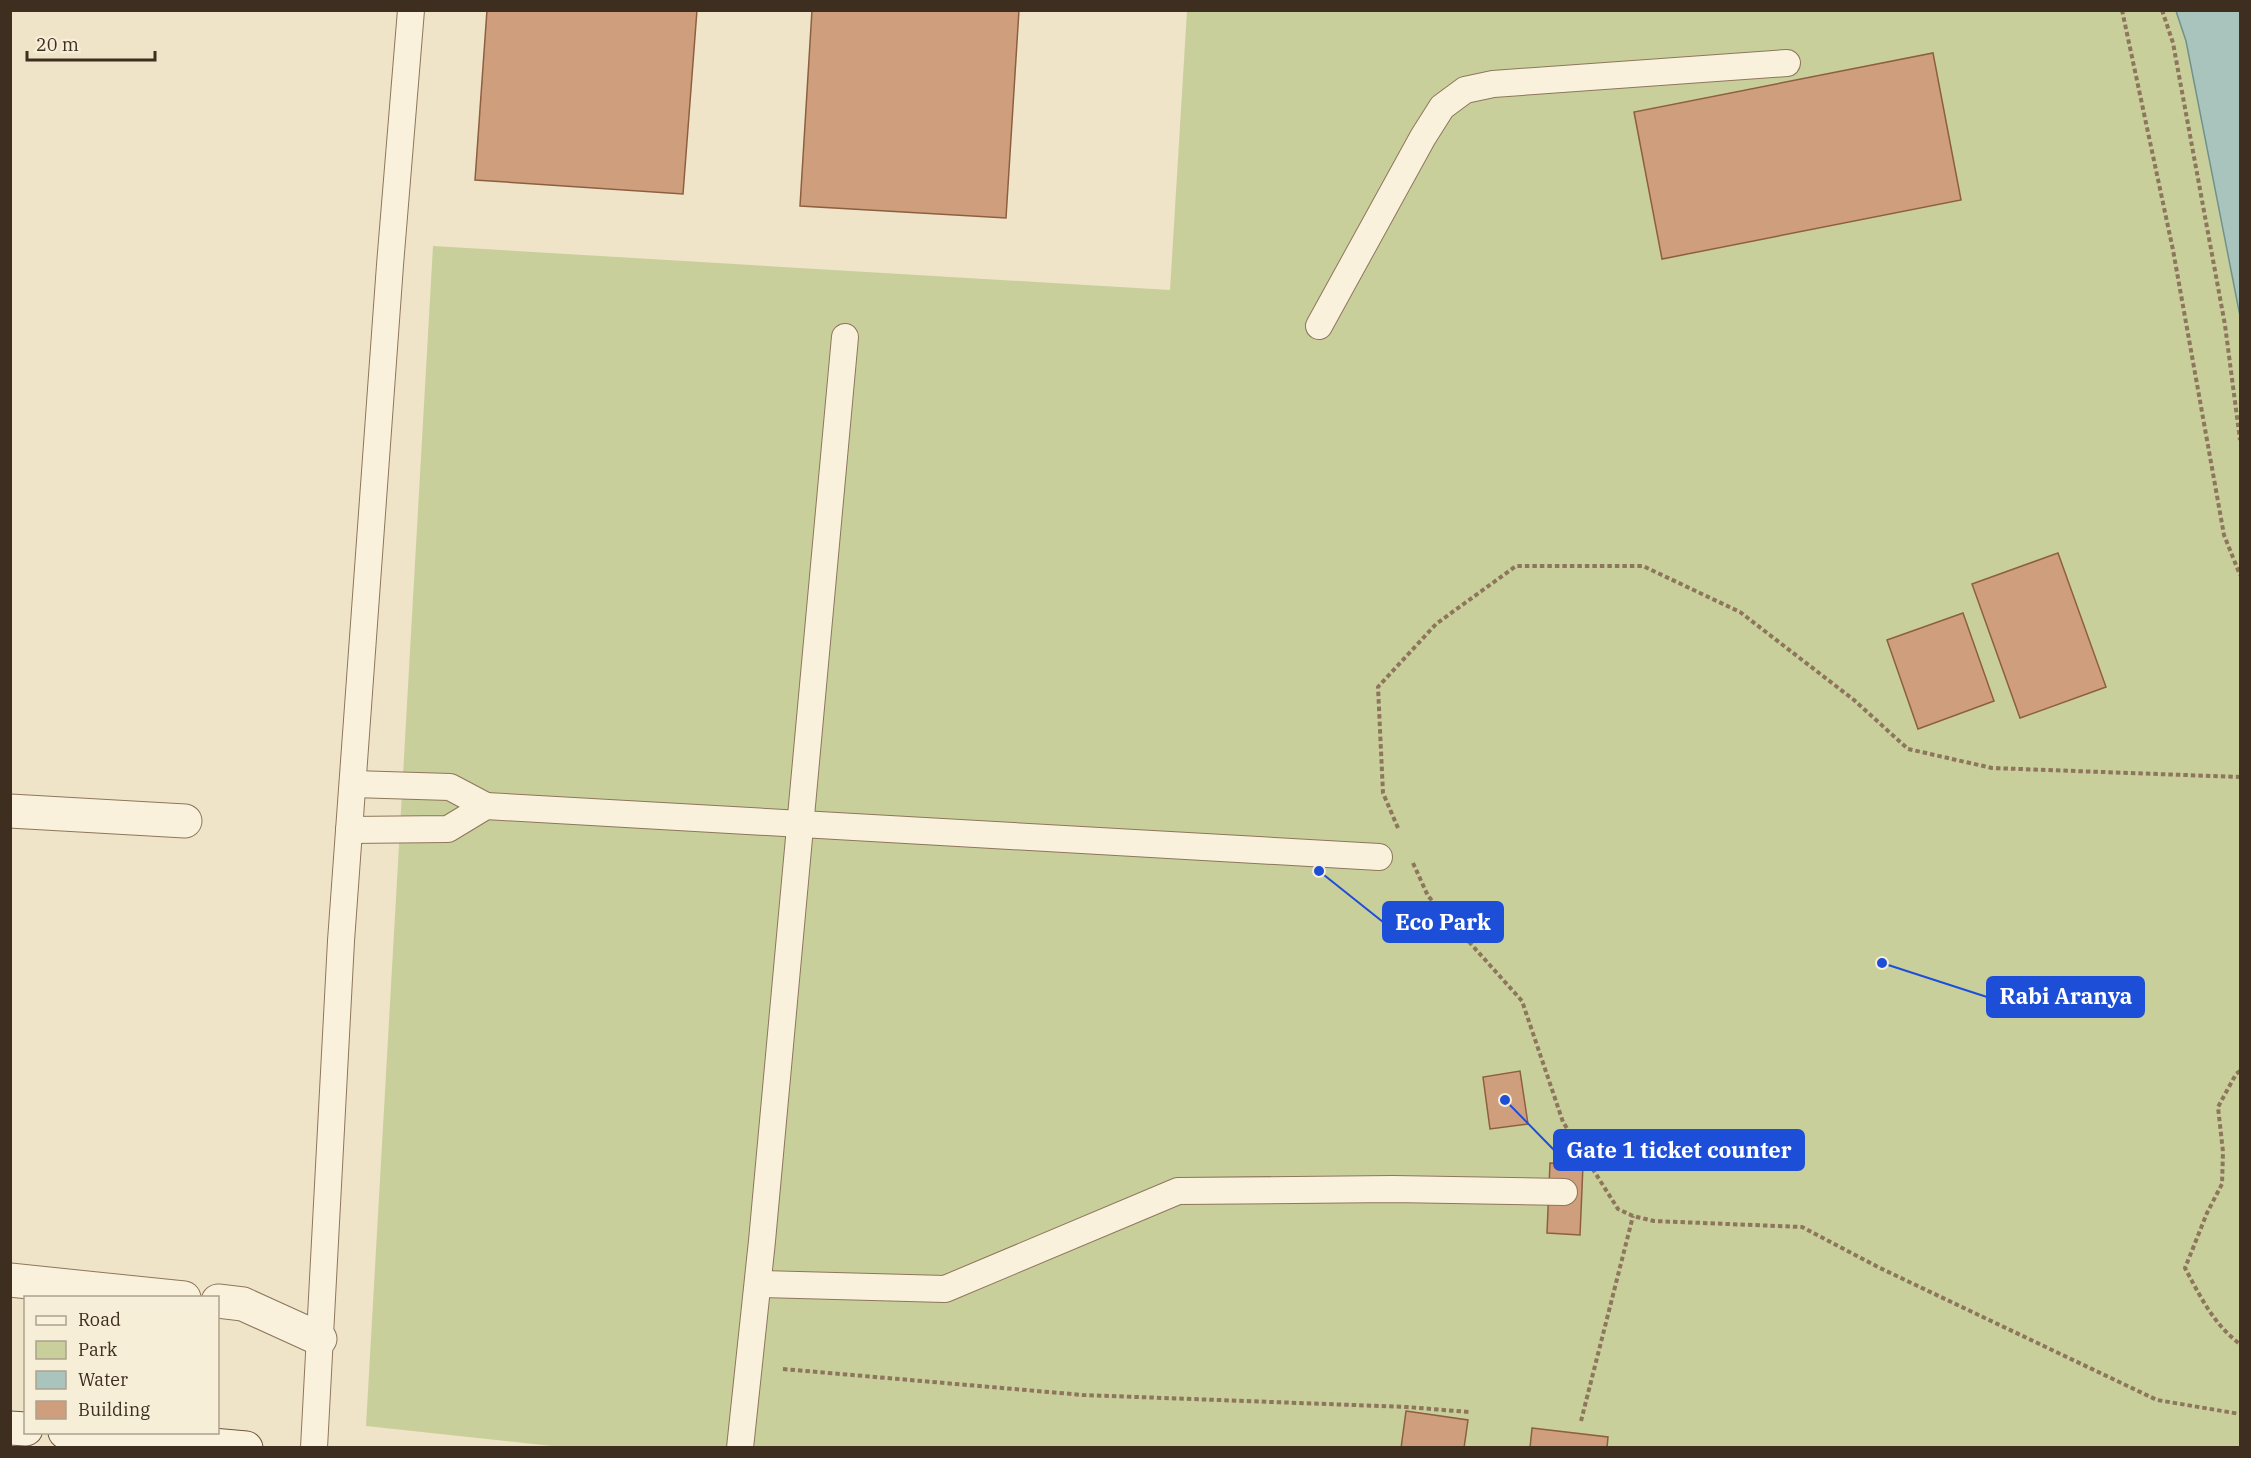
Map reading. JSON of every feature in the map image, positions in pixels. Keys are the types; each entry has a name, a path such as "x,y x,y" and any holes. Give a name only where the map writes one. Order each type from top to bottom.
{"street":[{"path":"10,811 185,821"},
{"path":"10,1280 165,1296"},
{"path":"219,1301 243,1304 320,1339"},
{"path":"88,1434 246,1448"}],"lane":[{"path":"314,1448 352,784 411,10"},
{"path":"1319,326 1423,137 1442,107 1466,90 1493,84 1787,63"},
{"path":"740,1448 758,1284 845,337"},
{"path":"352,784 450,787 486,806 1379,857"},
{"path":"349,830 448,829 486,806"},
{"path":"758,1284 945,1289 1178,1191 1393,1189 1564,1192"}],"path":[{"path":"2122,10 2173,250 2224,535 2241,575"},
{"path":"2162,10 2173,43 2225,325 2241,440"},
{"path":"1401,834 1383,793 1378,687 1436,624 1516,566 1643,566 1740,612 1854,700 1908,749 1992,768 2241,777"},
{"path":"1410,855 1428,896 1522,1001 1563,1122 1618,1209 1633,1216 1654,1221 1802,1227 1880,1269 2157,1400 2241,1414"},
{"path":"2241,1071 2236,1074 2218,1107 2223,1152 2222,1184 2207,1213 2185,1268 2206,1307 2230,1337 2241,1344"},
{"path":"1581,1422 1633,1216"},
{"path":"749,1366 1083,1395 1407,1407 1469,1412"}],"green space":[{"path":"1187,11 2176,11 2186,41 2240,316 2240,1447 571,1448 366,1426 433,246 1170,290"}],"water":[{"path":"2176,11 2240,11 2240,316 2186,41"}],"building":[{"path":"487,10 697,10 683,194 475,180"},
{"path":"812,10 1019,10 1006,218 800,206"},
{"path":"1933,53 1961,200 1662,259 1634,112"},
{"path":"2058,553 2106,687 2020,718 1972,584"},
{"path":"1963,613 1994,701 1918,729 1887,640"},
{"path":"1520,1071 1528,1124 1490,1129 1483,1077"},
{"path":"1550,1163 1583,1165 1580,1235 1547,1233"},
{"path":"1406,1411 1468,1420 1464,1448 1401,1448"},
{"path":"1532,1428 1608,1437 1607,1448 1530,1448"}],"place":[{"name":"Eco Park","path":"1319,871"},
{"name":"Rabi Aranya","path":"1882,963"},
{"name":"Gate 1 ticket counter","path":"1505,1100"}]}
